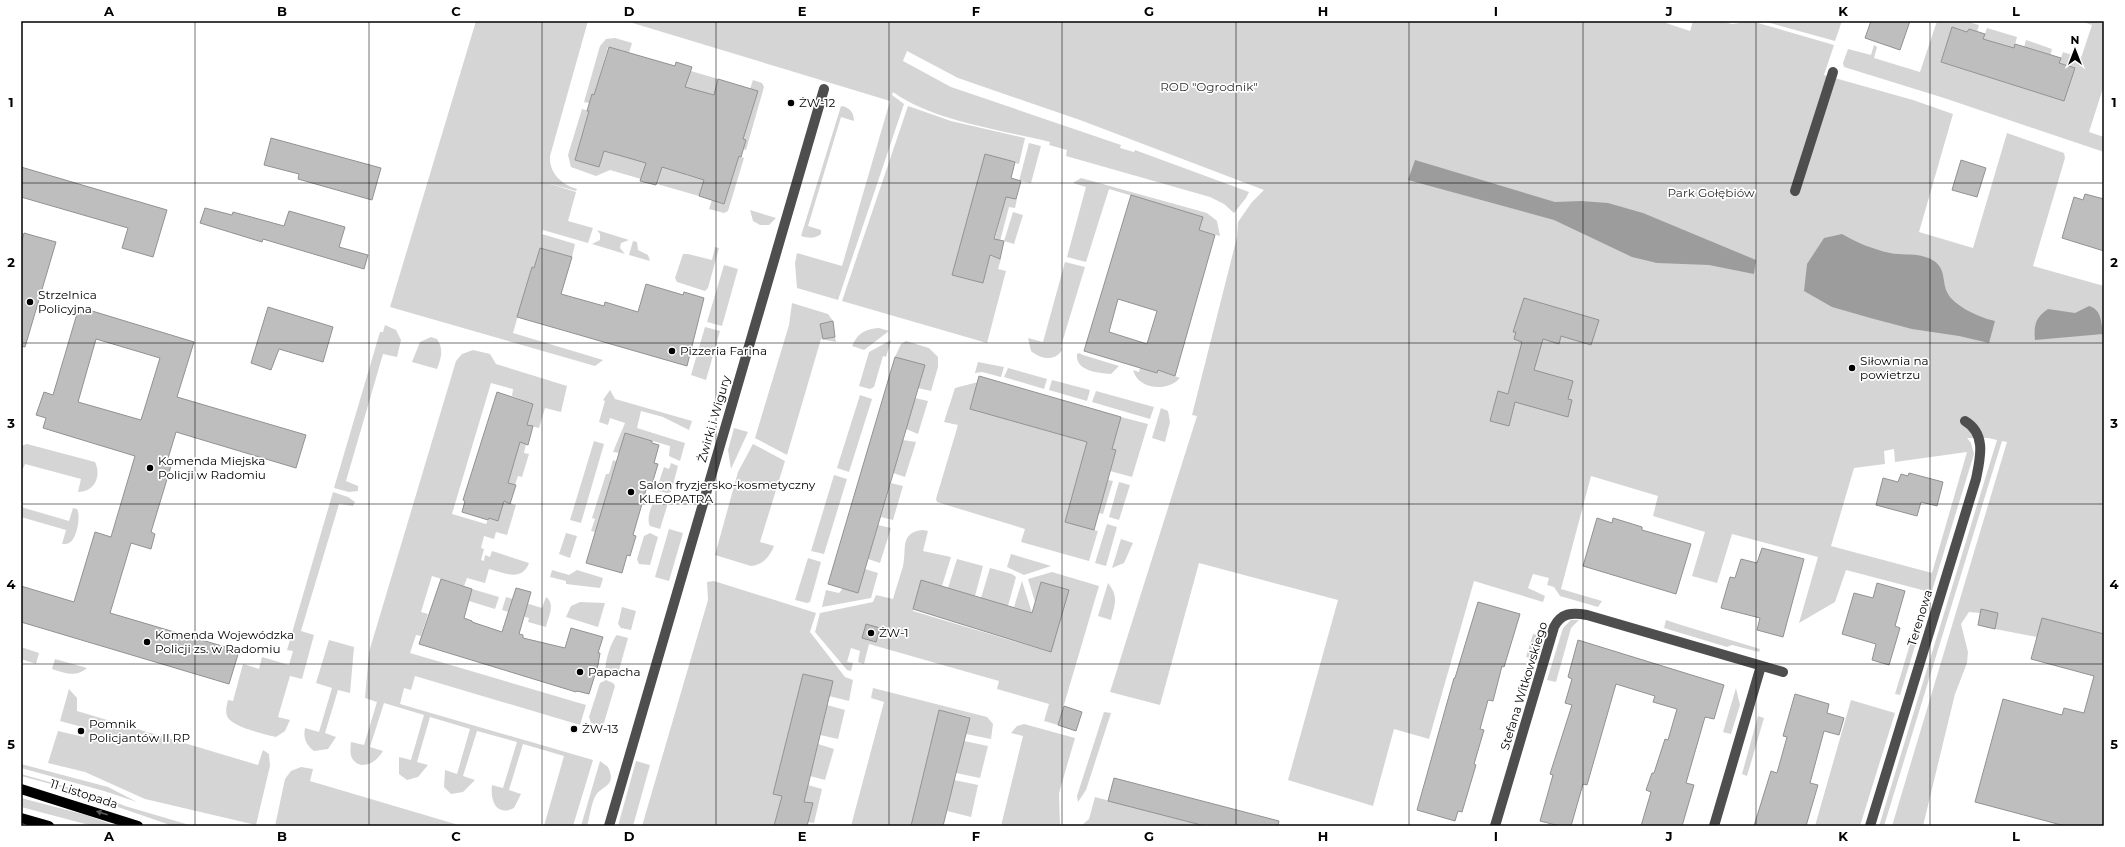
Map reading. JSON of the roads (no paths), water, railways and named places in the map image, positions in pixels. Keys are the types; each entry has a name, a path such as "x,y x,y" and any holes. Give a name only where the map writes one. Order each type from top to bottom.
{"main road":[{"name":"11 Listopada","path":"21,789 138,826"},
{"path":"21,818 49,826"}],"street":[{"path":"1795,191 1833,72"},
{"name":"Żwirki i Wigury","path":"609,826 824,89"},
{"name":"Terenowa","path":"1870,826 1976,479 1980,444 1973,426 1965,421"},
{"name":"Stefana Witkowskiego","path":"1495,826 1554,627 1563,616 1570,613 1587,614 1783,672"},
{"path":"1714,826 1761,666"}],"place":[{"name":"ŻW-12","path":"791,103"},
{"name":"Strzelnica Policyjna","path":"30,302"},
{"name":"Pizzeria Farina","path":"672,351"},
{"name":"Siłownia na powietrzu","path":"1852,368"},
{"name":"Komenda Miejska Policji w Radomiu","path":"150,468"},
{"name":"Salon fryzjersko-kosmetyczny KLEOPATRA","path":"631,492"},
{"name":"ŻW-1","path":"871,633"},
{"name":"Komenda Wojewódzka Policji zs. w Radomiu","path":"147,642"},
{"name":"Papacha","path":"580,672"},
{"name":"ŻW-13","path":"574,729"},
{"name":"Pomnik Policjantów II RP","path":"81,731"}],"park label":[{"name":"ROD \"Ogrodnik\"","path":"1209,87"},
{"name":"Park Gołębiów","path":"1711,193"}]}
